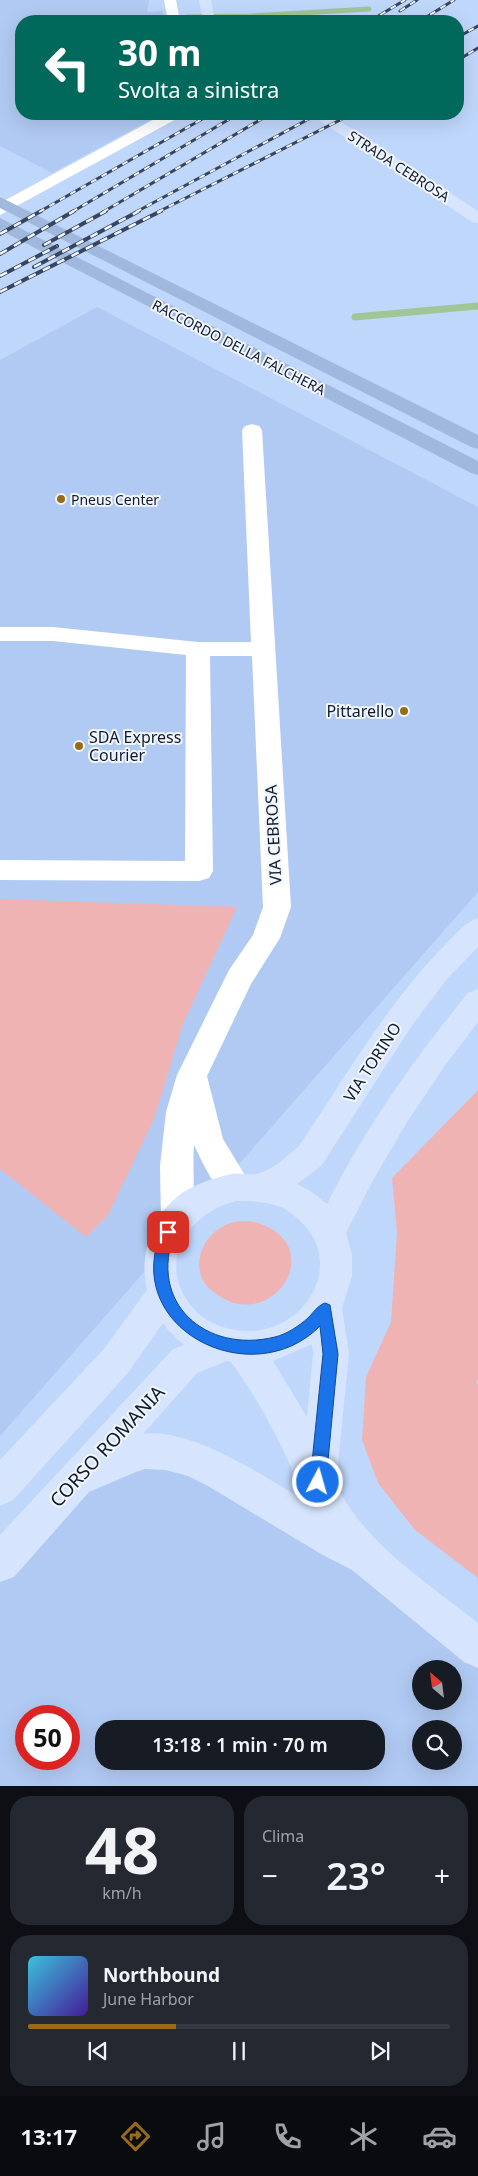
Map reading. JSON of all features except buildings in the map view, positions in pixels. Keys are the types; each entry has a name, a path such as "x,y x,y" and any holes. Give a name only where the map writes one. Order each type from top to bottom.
{"highway":[{"name":"RACCORDO DELLA FALCHERA","path":"0,202 478,443"},
{"name":"RACCORDO DELLA FALCHERA","path":"0,223 478,469"}],"main road":[{"path":"205,0 208,15"},
{"name":"STRADA CEBROSA","path":"328,120 478,218"},
{"name":"VIA TORINO","path":"249,1187 294,1170 310,1156 403,1016 436,972 478,929"},
{"path":"329,1233 350,1190 391,1122 449,1037 478,1001"},
{"path":"249,1187 286,1194 300,1201 321,1221 329,1233 337,1256 336,1283 325,1309 313,1323 298,1334 279,1343 258,1347 233,1346 196,1333 178,1316 164,1294 160,1271 162,1247 177,1219 189,1207 219,1191 249,1187"},
{"path":"0,1487 115,1362 164,1294"},
{"path":"318,1482 330,1354 325,1309"},
{"path":"233,1346 268,1384 294,1430 328,1508 345,1532 369,1560 478,1648"},
{"name":"CORSO ROMANIA","path":"0,1563 185,1361 233,1346"},
{"path":"75,1480 114,1462 147,1451 171,1452 193,1458 292,1514 336,1543 369,1560"}],"street":[{"path":"170,0 173,15"},
{"path":"0,210 164,120"},
{"name":"VIA CEBROSA","path":"177,1219 176,1166 182,1112 192,1075 239,978 266,938 277,907 252,430"},
{"path":"0,634 53,634 198,649 263,649"},
{"path":"0,870 199,871 198,649"},
{"path":"192,1075 208,1141 219,1162 249,1187"}],"shaded area":[{"path":"0,0 149,0 147,12 162,11 163,15 15,15 15,120 150,120 52,173 0,146"},
{"path":"97,307 478,507 478,892 0,1436 0,360"},
{"path":"0,899 237,907 183,1024 154,1119 108,1215 86,1237 0,1169"},
{"path":"478,1090 478,1380 476,1382 478,1384 478,1578 415,1530 378,1483 362,1440 366,1377 391,1322 397,1233 392,1178"},
{"path":"251,1221 276,1232 289,1248 291,1266 284,1283 271,1297 253,1304 231,1302 209,1288 203,1281 199,1264 200,1255 208,1239 225,1225 232,1222"},
{"path":"171,1452 478,1648 478,1786 0,1786 0,1565 75,1480"}],"waterway":[{"path":"268,15 369,9"},
{"path":"355,317 478,306"}],"railway":[{"path":"380,15 405,0"},
{"path":"400,11 417,0"},
{"path":"430,15 454,0"},
{"path":"464,34 478,26"},
{"path":"464,56 478,48"},
{"path":"39,212 200,120"},
{"path":"72,212 228,120"},
{"path":"103,212 260,120"},
{"path":"136,212 307,120"},
{"path":"158,212 340,120"},
{"path":"0,234 41,211"},
{"path":"0,254 74,211"},
{"path":"44,245 106,211"},
{"path":"34,267 139,211"},
{"path":"0,292 161,211"},
{"path":"0,276 57,246"}],"place":[{"name":"Pneus Center","path":"61,499"},
{"name":"Pittarello","path":"404,711"},
{"name":"SDA Express Courier","path":"79,746"}],"route":[{"path":"168,1232 162,1247 160,1271 164,1294 178,1316 196,1333 225,1345 258,1347 279,1343 298,1334 313,1323 325,1309 330,1354 318,1482"}]}
